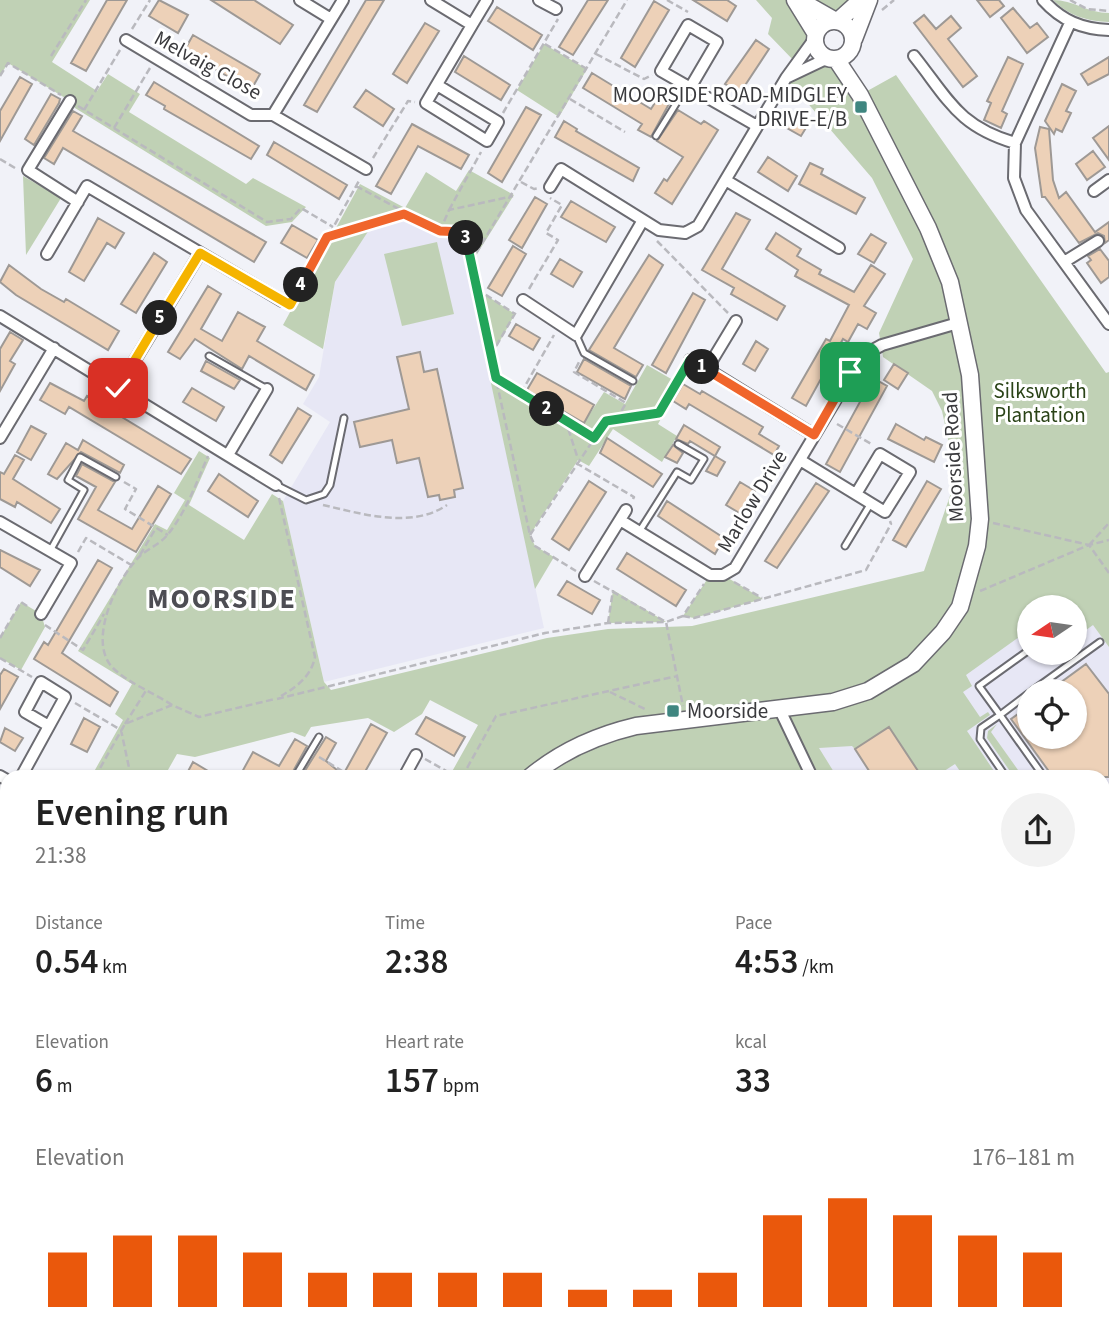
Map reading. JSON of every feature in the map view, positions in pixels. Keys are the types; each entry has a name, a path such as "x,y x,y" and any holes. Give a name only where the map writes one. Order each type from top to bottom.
{"street":[{"path":"300,0 331,19"},
{"path":"273,116 343,0"},
{"path":"431,0 471,25"},
{"path":"437,85 498,122 487,141 426,103 486,0"},
{"path":"539,0 559,11"},
{"path":"797,0 852,30 860,95"},
{"path":"797,0 815,36 818,50 832,59 860,95"},
{"path":"550,187 561,169 659,230 685,233 698,226 786,78 823,24 836,20 861,0"},
{"path":"786,78 846,55 869,0"},
{"path":"1043,0 1070,23 1087,29 1109,30"},
{"path":"1070,23 1014,143 1014,178 1026,210 1109,324"},
{"path":"688,87 717,42 688,25 661,71 688,87 757,126"},
{"name":"Melvaig Close","path":"126,40 251,115 273,116 366,169"},
{"path":"914,56 967,123 986,135 1014,143"},
{"name":"Moorside Road","path":"539,770 553,760 606,733 686,719 833,702 868,691 914,664 943,632 960,607 977,546 980,519 970,375 950,282 928,228 860,95"},
{"path":"70,101 28,170 78,202"},
{"path":"1094,191 1109,180"},
{"path":"727,181 839,248"},
{"path":"47,254 87,187 282,301"},
{"path":"523,300 562,323 576,335 643,220"},
{"path":"1064,262 1098,241"},
{"path":"118,388 200,253"},
{"path":"0,316 276,485"},
{"path":"707,369 736,321"},
{"name":"Marlow Drive","path":"623,515 639,532 710,575 723,575 735,568 862,356 882,345 958,323"},
{"path":"0,438 54,348"},
{"path":"690,360 814,435"},
{"path":"228,455 267,389"},
{"path":"800,460 885,512 910,472 880,454 856,494"},
{"path":"585,576 623,515"},
{"path":"0,522 71,563 41,614"},
{"path":"25,770 65,697 41,682 25,712 49,726"},
{"path":"779,708 809,770"},
{"path":"408,770 416,754"}],"lane":[{"path":"656,136 688,87"},
{"path":"576,335 584,353 634,381"},
{"path":"209,355 267,389"},
{"path":"276,485 306,500 324,494 330,485 344,418"},
{"path":"639,532 677,472 691,480 704,459 678,444"},
{"path":"50,551 84,490 68,480 80,457 116,477"},
{"path":"845,545 871,503"},
{"path":"1048,679 1100,642"},
{"path":"1017,659 979,686 1039,770"},
{"path":"1002,770 980,733 981,728 1017,702"},
{"path":"299,770 319,737"}],"path":[{"path":"51,56 86,0"},
{"path":"84,110 150,0"},
{"path":"471,262 521,182 626,0"},
{"path":"667,0 675,5"},
{"path":"1070,0 1087,9 1109,11"},
{"path":"498,122 544,44 559,11"},
{"path":"544,44 587,69"},
{"path":"596,54 644,79 661,71"},
{"path":"114,128 156,58"},
{"path":"0,76 8,63 267,222 291,219 301,208 333,227"},
{"path":"570,99 625,132"},
{"path":"282,301 290,305 356,186 408,102 426,103"},
{"path":"440,231 487,141"},
{"path":"0,159 19,170 28,170"},
{"path":"521,182 527,185"},
{"path":"356,186 440,231 464,232 530,535 536,546 585,576"},
{"path":"523,300 558,240 546,233 562,205 534,189"},
{"path":"449,210 513,195"},
{"path":"327,237 404,214"},
{"path":"659,230 654,238 736,321"},
{"path":"477,289 515,314"},
{"path":"491,355 512,320"},
{"path":"521,393 562,323"},
{"path":"530,535 606,421 659,413 690,360"},
{"path":"580,361 574,372 626,402 617,419"},
{"path":"496,378 594,438"},
{"path":"825,417 876,447 880,454"},
{"path":"565,419 577,461 634,497 623,515"},
{"path":"138,558 168,535 187,504 212,446"},
{"path":"116,477 136,489 124,509 168,535"},
{"path":"276,485 316,657 313,669 302,681 276,699"},
{"path":"306,500 397,518 424,517 447,505"},
{"path":"107,610 102,648 112,667 172,705 200,717 545,633 608,624 666,622 683,616 694,618 866,570 891,524 885,512"},
{"path":"980,519 1089,545 1109,573"},
{"path":"1089,545 1109,523"},
{"path":"0,638 21,602 41,614 45,627 83,650 156,528"},
{"path":"71,563 86,538 133,566"},
{"path":"963,595 984,590 1089,545 1109,540"},
{"path":"683,616 710,575"},
{"path":"723,575 763,599"},
{"path":"607,587 666,622 686,719"},
{"path":"608,624 613,590"},
{"path":"0,658 41,682"},
{"path":"466,770 496,716 677,676"},
{"path":"99,770 147,689"},
{"path":"608,691 645,709"},
{"path":"65,697 121,730 130,770"},
{"path":"125,724 172,705"},
{"path":"310,752 340,770"},
{"path":"416,754 444,770"}],"shaded area":[{"path":"405,220 438,235 460,239 544,628 324,682 283,501 330,422 303,404 319,377 335,282 368,231"},
{"path":"1109,492 1109,770 757,770"}],"green space":[{"path":"0,0 90,0 52,62 97,91 108,74 140,94 129,112 246,184 253,178 306,207 292,222 266,226 75,108 70,101 8,63 0,76"},
{"path":"756,0 795,0 816,34 797,64 768,34 772,18"},
{"path":"799,0 861,0 839,20"},
{"path":"1053,0 1109,13 1109,22 1079,17"},
{"path":"544,44 587,69 559,117 517,90"},
{"name":"Silksworth Plantation","path":"828,58 860,95 896,75 1106,373 1109,372 1109,647 1093,625 1087,629 1087,595 1017,595 1017,639 966,675 972,686 963,692 980,717 988,712 990,715 967,731 993,770 959,770 955,764 946,770 917,770 889,727 855,749 852,746 819,748 833,770 453,770 478,725 430,700 422,714 394,732 368,718 311,727 305,737 292,732 195,757 177,754 168,770 95,770 123,720 115,714 132,684 78,651 155,524 167,530 185,500 174,493 199,451 210,458 189,505 244,540 272,494 283,501 324,682 331,690 547,638 608,629 692,626 924,571 951,493 951,453 942,411 932,391 883,357 879,333 913,259 872,178 786,78"},
{"path":"469,170 514,195 467,270 460,239 438,235 405,220 369,230 335,282 323,349 283,325 360,184 405,208 426,172 456,191"},
{"path":"23,176 61,198 26,255"},
{"path":"437,242 454,314 402,326 384,254"},
{"path":"470,285 515,314 487,364"},
{"path":"647,365 673,380 681,367 688,371 658,424 677,436 662,462 613,429 589,466 578,460 530,535 535,546 554,557 535,589 489,374 580,429 604,392 625,404"},
{"path":"710,575 723,575 763,599 694,618 683,616"},
{"path":"613,590 666,622 608,623"},
{"path":"21,602 41,614 45,627 21,670 0,658 0,638"},
{"path":"997,724 991,732 1018,770 1009,770 987,738 988,731"}],"building":[{"path":"107,0 127,0 86,71 71,63"},
{"path":"159,0 188,15 178,33 149,16"},
{"path":"211,0 254,0 293,25 280,44"},
{"path":"366,0 384,0 317,112 304,105"},
{"path":"588,0 608,0 573,55 559,47"},
{"path":"693,0 727,0 736,6 727,21"},
{"path":"977,0 999,0 1004,6 990,17"},
{"path":"654,1 669,10 635,67 621,58"},
{"path":"497,7 542,35 533,50 488,21"},
{"path":"1013,8 1030,28 1037,23 1048,37 1027,53 1001,18"},
{"path":"924,15 936,29 951,16 961,28 948,39 977,76 963,87 914,23"},
{"path":"425,23 439,31 407,83 393,74"},
{"path":"193,35 260,74 251,90 184,51"},
{"path":"756,40 769,49 740,93 725,84"},
{"path":"464,56 510,85 501,100 455,72"},
{"path":"1008,57 1023,64 1002,111 1007,114 1001,128 984,120 991,103 987,101"},
{"path":"1109,57 1109,74 1088,85 1081,74"},
{"path":"592,73 651,109 660,95 670,102 651,137 638,130 642,124 583,88"},
{"path":"20,77 32,84 0,141 0,111"},
{"path":"154,82 259,146 251,159 164,109 165,106 146,95"},
{"path":"1062,84 1076,91 1066,111 1071,113 1062,132 1056,129 1054,134 1045,121"},
{"path":"366,90 394,109 383,126 354,107"},
{"path":"51,94 60,99 59,103 34,145 25,139"},
{"path":"526,107 541,115 502,182 488,173"},
{"path":"678,110 701,124 704,121 718,130 672,204 655,193 664,179 667,181 683,157 657,141"},
{"path":"73,111 82,116 73,131 266,242 254,262 63,148 54,164 44,158"},
{"path":"794,115 809,123 801,136 787,128"},
{"path":"564,121 577,129 576,131 639,168 633,181 555,137"},
{"path":"412,124 469,155 461,169 418,146 391,194 376,186"},
{"path":"1109,126 1109,160 1093,138"},
{"path":"1040,127 1049,129 1053,180 1059,198 1066,192 1095,232 1109,222 1109,240 1105,243 1104,236 1098,233 1079,243 1045,197 1042,197 1035,148"},
{"path":"274,142 347,185 339,199 267,155"},
{"path":"1093,151 1105,167 1087,180 1076,164"},
{"path":"768,157 797,176 788,191 758,172"},
{"path":"810,163 823,169 821,174 865,198 856,214 799,184"},
{"path":"535,197 547,204 522,248 509,240"},
{"path":"571,201 615,227 606,242 561,217"},
{"path":"736,213 750,220 722,269 785,306 777,320 731,294 734,288 702,270"},
{"path":"98,218 124,233 115,248 107,243 84,281 69,272"},
{"path":"292,225 318,240 307,258 281,243"},
{"path":"776,233 801,249 797,256 821,270 819,274 854,292 871,265 885,274 864,306 876,313 867,329 858,324 848,342 843,339 806,406 792,398 826,339 830,341 849,305 795,276 798,270 766,249"},
{"path":"871,234 886,243 874,263 858,254"},
{"path":"513,246 526,254 502,296 488,288"},
{"path":"1100,249 1109,261 1109,277 1101,283 1087,263 1091,260 1088,256"},
{"path":"154,253 167,262 136,313 121,304"},
{"path":"649,255 663,265 614,348 643,365 636,377 589,350"},
{"path":"560,259 582,272 573,287 551,274"},
{"path":"9,265 41,289 64,302 66,299 119,331 108,350 16,295 0,282"},
{"path":"208,286 221,294 201,329 222,341 238,312 265,327 257,341 314,375 306,390 249,356 242,369 195,339 180,359 168,352"},
{"path":"693,293 705,300 666,373 652,365"},
{"path":"516,324 540,338 533,350 509,336"},
{"path":"10,332 23,340 10,361 15,364 0,391 0,349"},
{"path":"756,341 768,349 755,371 743,364"},
{"path":"420,352 424,372 437,369 463,488 454,490 455,497 440,500 439,495 428,497 419,458 397,463 392,440 360,447 354,422 409,409 397,357"},
{"path":"584,359 631,386 625,399 577,372"},
{"path":"206,361 240,380 234,389 201,371"},
{"path":"894,364 908,373 898,389 884,380"},
{"path":"537,373 594,405 584,423 527,390"},
{"path":"873,378 887,386 840,472 826,464"},
{"path":"50,383 84,401 87,396 191,459 181,474 69,407 65,414 40,400"},
{"path":"683,384 700,394 702,391 763,427 759,434 779,446 774,455 689,404 686,409 673,401"},
{"path":"192,388 224,407 216,421 183,402"},
{"path":"298,408 311,416 282,463 270,455"},
{"path":"896,424 924,440 926,437 942,445 934,462 888,439"},
{"path":"684,425 720,447 715,456 690,441 688,444 676,439"},
{"path":"31,426 46,434 31,460 17,452"},
{"path":"607,438 662,474 653,487 600,453"},
{"path":"83,440 124,465 120,473 81,452 57,479 48,474 66,443 78,450"},
{"path":"673,445 683,453 677,463 665,457"},
{"path":"15,455 24,460 13,479 60,509 51,523 17,502 15,507 0,499 0,472 4,474"},
{"path":"715,456 725,462 717,476 706,471"},
{"path":"82,464 115,482 98,510 132,529 158,486 171,494 136,552 78,519 96,487 76,476"},
{"path":"219,474 258,501 248,517 208,491"},
{"path":"589,481 606,492 569,550 552,539"},
{"path":"927,481 941,489 906,547 893,540"},
{"path":"740,482 755,491 741,514 726,505"},
{"path":"816,483 829,491 777,568 765,561"},
{"path":"667,501 724,538 715,554 658,516"},
{"path":"0,550 40,570 30,586 0,567"},
{"path":"627,553 686,590 676,606 617,569"},
{"path":"98,560 112,568 62,653 118,692 110,706 34,659 44,642 48,645"},
{"path":"567,581 600,600 592,614 558,595"},
{"path":"1087,665 1109,694 1109,770 1048,770 1033,749 1087,749 1087,679 1065,679"},
{"path":"4,669 18,677 0,709 0,675"},
{"path":"1017,715 1017,727 1011,719"},
{"path":"426,717 465,737 454,756 416,734"},
{"path":"84,718 100,727 87,752 71,744"},
{"path":"371,724 387,733 366,770 346,770"},
{"path":"889,727 917,770 868,770 855,749"},
{"path":"5,728 23,738 15,751 0,742"},
{"path":"326,737 336,743 326,761 337,770 305,770"},
{"path":"295,739 307,746 294,770 243,770 253,752 279,766"},
{"path":"193,762 206,770 189,770"}],"place":[{"name":"MOORSIDE ROAD-MIDGLEY DRIVE-E/B","path":"861,107"},
{"name":"Moorside","path":"673,711"}],"district":[{"name":"MOORSIDE","path":"222,598"}],"route":[{"path":"118,388 200,253 290,305 327,237 404,214 440,231 464,232 496,378 594,438 606,421 659,413 690,360 814,435 850,372"}]}
